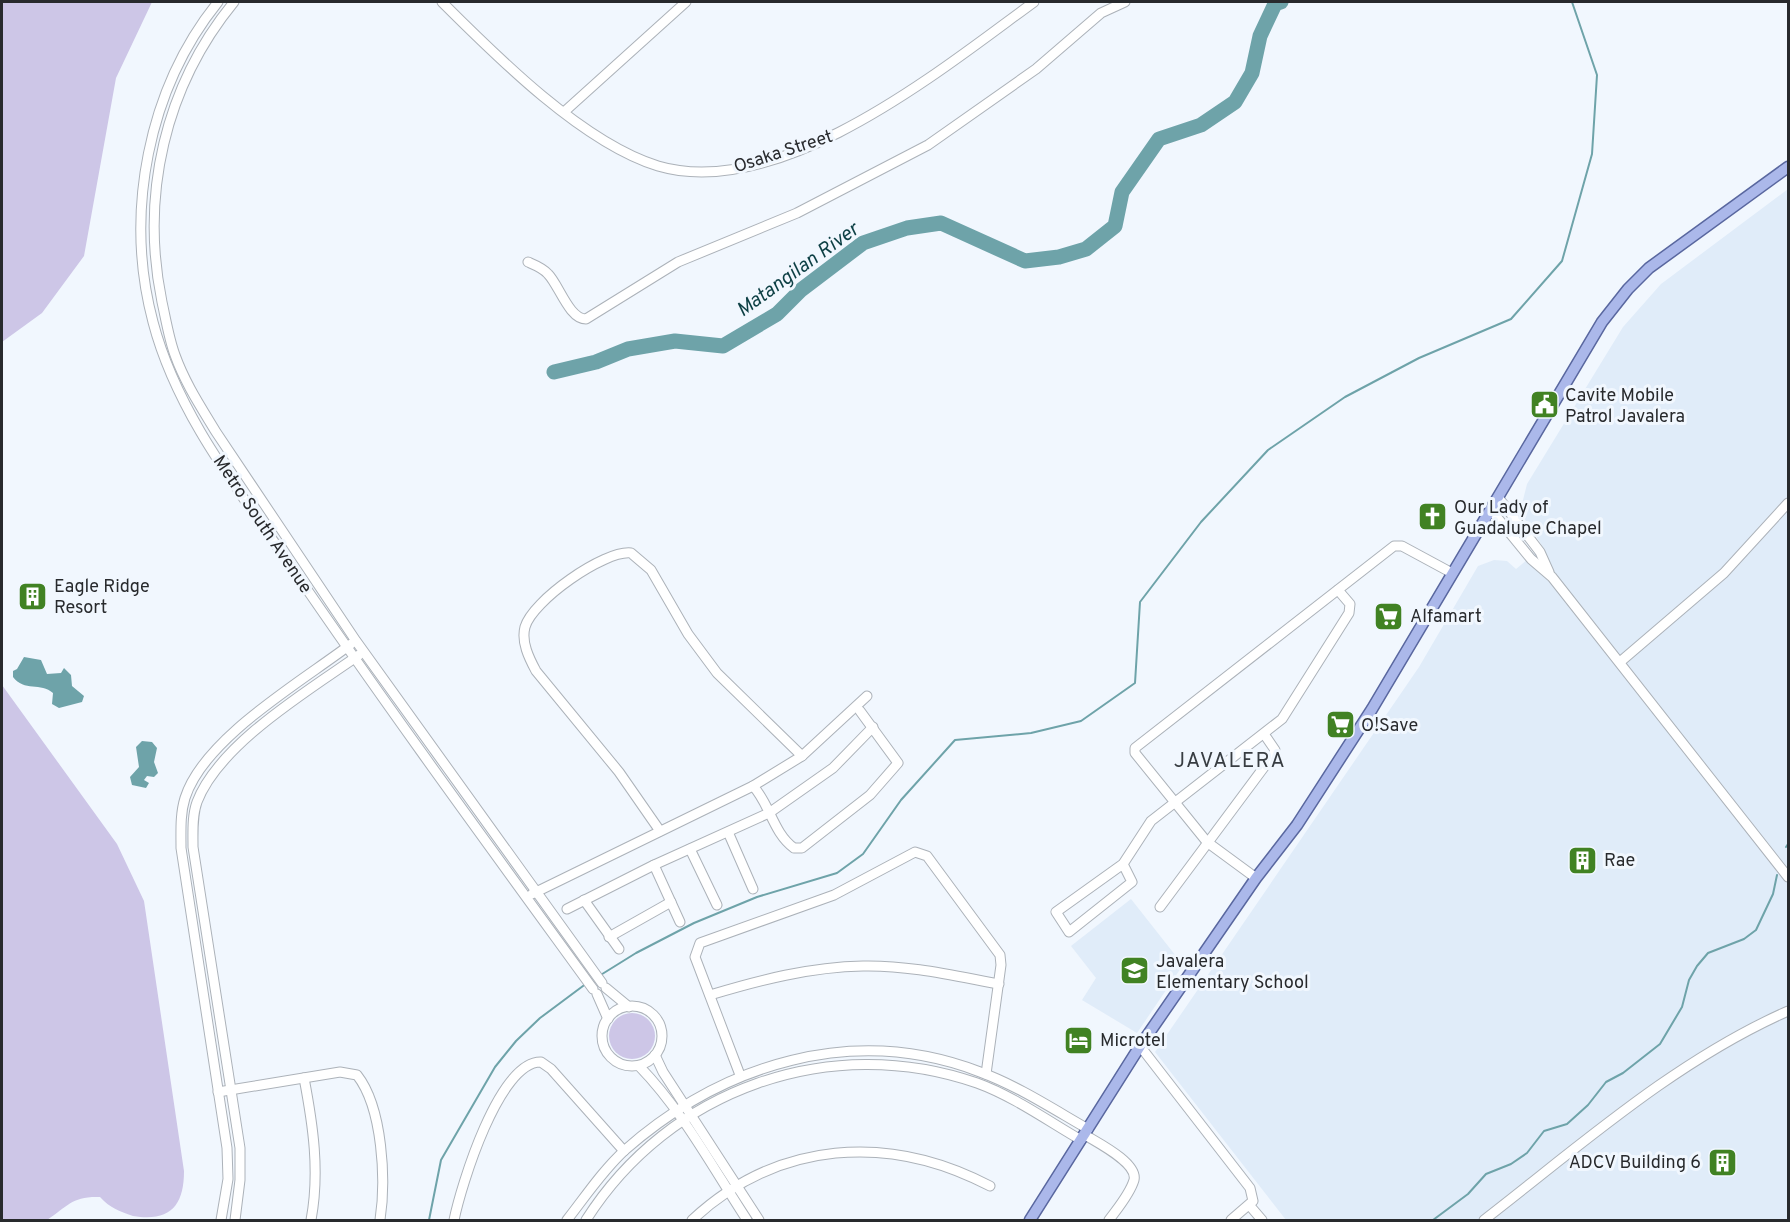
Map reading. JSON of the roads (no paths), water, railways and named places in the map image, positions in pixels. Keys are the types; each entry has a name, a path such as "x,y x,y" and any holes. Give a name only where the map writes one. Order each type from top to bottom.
{"main road":[{"path":"1030,1221 1140,1046 1256,878 1297,825 1372,709 1602,322 1628,289 1675,248 1788,166"}],"street":[{"name":"Metro South Avenue","path":"218,2 188,44 173,72 152,137 141,232 148,299 163,356 185,404 243,496 354,658 528,897 599,987 629,1007 646,1010 658,1022 662,1039 656,1055"},
{"name":"Metro South Avenue","path":"234,2 198,51 184,78 163,140 153,235 160,289 174,354 196,399 363,652 537,891 589,974"},
{"name":"Osaka Street","path":"442,2 564,112 602,139 659,166 720,172 753,165 822,140 864,120 947,66 1034,2"},
{"path":"564,112 686,2"},
{"path":"528,262 547,272 567,305 580,318 586,319 678,262 797,213 928,145 1036,69 1101,13 1125,2"},
{"path":"1498,497 1540,552 1552,577"},
{"path":"1620,662 1724,573 1788,503"},
{"path":"1491,510 1531,559 1552,577 1788,877"},
{"path":"1256,878 1206,842 1135,753 1135,748 1388,549 1398,545 1452,573"},
{"path":"660,831 619,772 536,671 529,658 525,641 525,626 536,607 611,555 631,553 651,570 688,634 717,673 802,756"},
{"path":"1123,864 1132,882 1069,932 1056,912 1123,864 1151,821 1264,734 1288,712 1349,613 1350,604 1338,590"},
{"path":"221,1221 228,1179 227,1148 181,848 182,815 186,797 202,766 233,733 356,641"},
{"path":"235,1221 240,1180 240,1148 193,847 197,802 212,774 241,743 363,652"},
{"path":"528,897 753,786 802,756 867,696"},
{"path":"753,786 764,798 769,813 785,840 798,849 840,820 870,795 898,763 860,711"},
{"path":"567,909 654,865 769,813 833,768 873,728"},
{"path":"1160,907 1206,842 1273,755 1275,750 1264,734"},
{"path":"728,832 753,889"},
{"path":"690,849 717,905"},
{"path":"740,1075 695,957 700,943 834,895 915,852 927,856 996,948 1001,965 986,1074"},
{"path":"654,865 680,922"},
{"path":"584,900 619,949"},
{"path":"609,937 671,902"},
{"path":"710,994 759,980 812,970 864,966 903,968 999,984"},
{"name":"Metro South Avenue","path":"599,987 608,1019 603,1034 607,1053 619,1063 639,1066 655,1082 747,1221"},
{"path":"608,1019 617,1011 629,1007"},
{"path":"1484,1221 1688,1065 1741,1032 1788,1011"},
{"path":"1140,1046 1250,1188 1253,1201 1231,1221"},
{"path":"567,1221 624,1151 675,1110 740,1075 809,1056 850,1051 893,1052 936,1059 986,1074 1017,1088 1127,1163 1133,1173 1133,1183 1109,1221"},
{"path":"639,1066 656,1055 691,1115 759,1221"},
{"path":"454,1221 464,1176 491,1113 519,1070 528,1063 541,1062 551,1069 624,1151"},
{"path":"586,1221 630,1164 682,1121 720,1097 771,1078 813,1069 892,1064 938,1072 979,1084 1085,1135"},
{"path":"218,1092 304,1078 351,1073 357,1075 366,1087 372,1102 381,1152 383,1200 380,1221"},
{"path":"304,1078 312,1124 316,1169 311,1221"},
{"path":"692,1221 737,1186 792,1162 834,1153 860,1151 913,1156 966,1173 990,1186"},
{"path":"1250,1206 1262,1221"}],"water":[{"path":"24,657 41,660 47,674 61,673 64,668 71,675 72,686 84,696 82,702 59,708 52,704 53,693 43,688 17,682 13,677 13,671 17,669"},
{"path":"142,741 152,742 157,748 154,762 158,773 154,777 147,776 144,780 149,783 146,788 132,785 130,777 139,767 136,747"}],"waterway":[{"name":"Matangilan River","path":"554,372 596,362 628,349 675,341 723,346 777,314 801,290 863,243 907,228 941,223 1025,261 1059,257 1086,249 1115,226 1122,192 1159,139 1201,125 1235,102 1252,73 1260,36 1275,4 1281,2"},
{"path":"599,976 636,953 694,923 757,897 837,873 863,854 901,800 955,740 1031,733 1081,721 1135,683 1140,602 1201,522 1268,450 1345,397 1419,358 1511,319 1562,261 1592,154 1597,75 1572,2"},
{"path":"1433,1220 1468,1194 1486,1174 1511,1164 1527,1153 1544,1131 1567,1124 1588,1105 1606,1082 1623,1073 1660,1044 1682,1007 1689,980 1697,966 1708,953 1744,939 1756,930 1773,894 1777,875"},
{"path":"429,1220 441,1160 495,1067 516,1041 540,1018 587,983"}],"place":[{"name":"Cavite Mobile Patrol Javalera","path":"1544,405"},
{"name":"Our Lady of Guadalupe Chapel","path":"1433,517"},
{"name":"Eagle Ridge Resort","path":"33,596"},
{"name":"Alfamart","path":"1389,616"},
{"name":"O!Save","path":"1340,725"},
{"name":"Rae","path":"1583,860"},
{"name":"Javalera Elementary School","path":"1135,971"},
{"name":"Microtel","path":"1079,1040"},
{"name":"ADCV Building 6","path":"1722,1162"}],"district":[{"name":"JAVALERA","path":"1230,760"}]}
